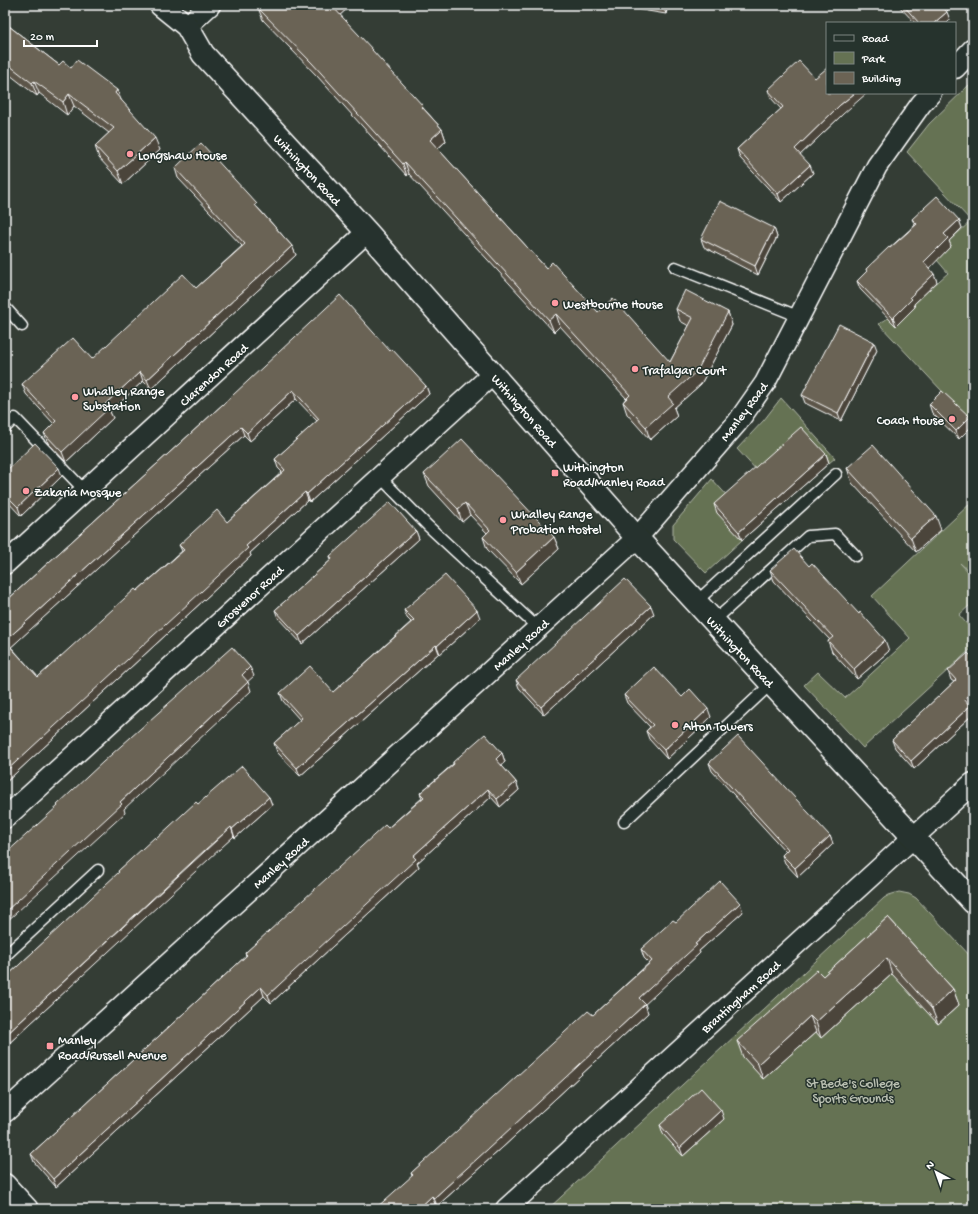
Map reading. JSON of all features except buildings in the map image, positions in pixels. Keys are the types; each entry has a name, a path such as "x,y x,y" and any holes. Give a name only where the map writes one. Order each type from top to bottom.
{"street":[{"name":"Withington Road","path":"161,5 188,26 203,54 367,232 637,538 914,836 973,902"},
{"path":"188,26 210,5"},
{"path":"956,67 973,49"},
{"name":"Manley Road","path":"5,1112 637,538 737,423 765,383 877,166 921,104 930,94"},
{"name":"Clarendon Road","path":"5,564 367,232"},
{"name":"Grosvenor Road","path":"5,818 493,374"},
{"name":"Brantingham Road","path":"506,1209 973,783"},
{"path":"5,1184 28,1209"}],"lane":[{"path":"675,267 800,317"},
{"path":"5,307 22,326"},
{"path":"5,428 15,418 85,491"},
{"path":"696,602 836,474"},
{"path":"380,477 428,526 538,628"},
{"path":"714,622 808,536 835,534 856,556"},
{"path":"624,822 772,683"},
{"path":"5,956 98,870"}],"green space":[{"path":"973,81 973,424 879,324 891,316 899,323 915,307 907,299 931,288 948,273 937,260 947,243 971,221 907,152 929,124"},
{"path":"781,398 835,458 829,463 803,435 760,474 737,449 764,420"},
{"path":"712,479 731,500 742,540 706,573 673,539 673,525"},
{"path":"973,501 973,570 970,572 960,563 973,577 973,607 970,605 959,615 973,631 973,647 863,748 804,685 818,672 845,698 910,638 872,596"},
{"name":"St Bede's College Sports Grounds","path":"899,892 909,894 916,898 973,959 973,1209 548,1209 884,898"}],"place":[{"name":"Longshaw House","path":"130,154"},
{"name":"Westbourne House","path":"555,303"},
{"name":"Trafalgar Court","path":"635,369"},
{"name":"Whalley Range Substation","path":"75,397"},
{"name":"Coach House","path":"952,419"},
{"name":"Withington Road/Manley Road","path":"555,473"},
{"name":"Zakaria Mosque","path":"26,491"},
{"name":"Whalley Range Probation Hostel","path":"503,520"},
{"name":"Alton Towers","path":"675,725"},
{"name":"Manley Road/Russell Avenue","path":"50,1046"}]}
